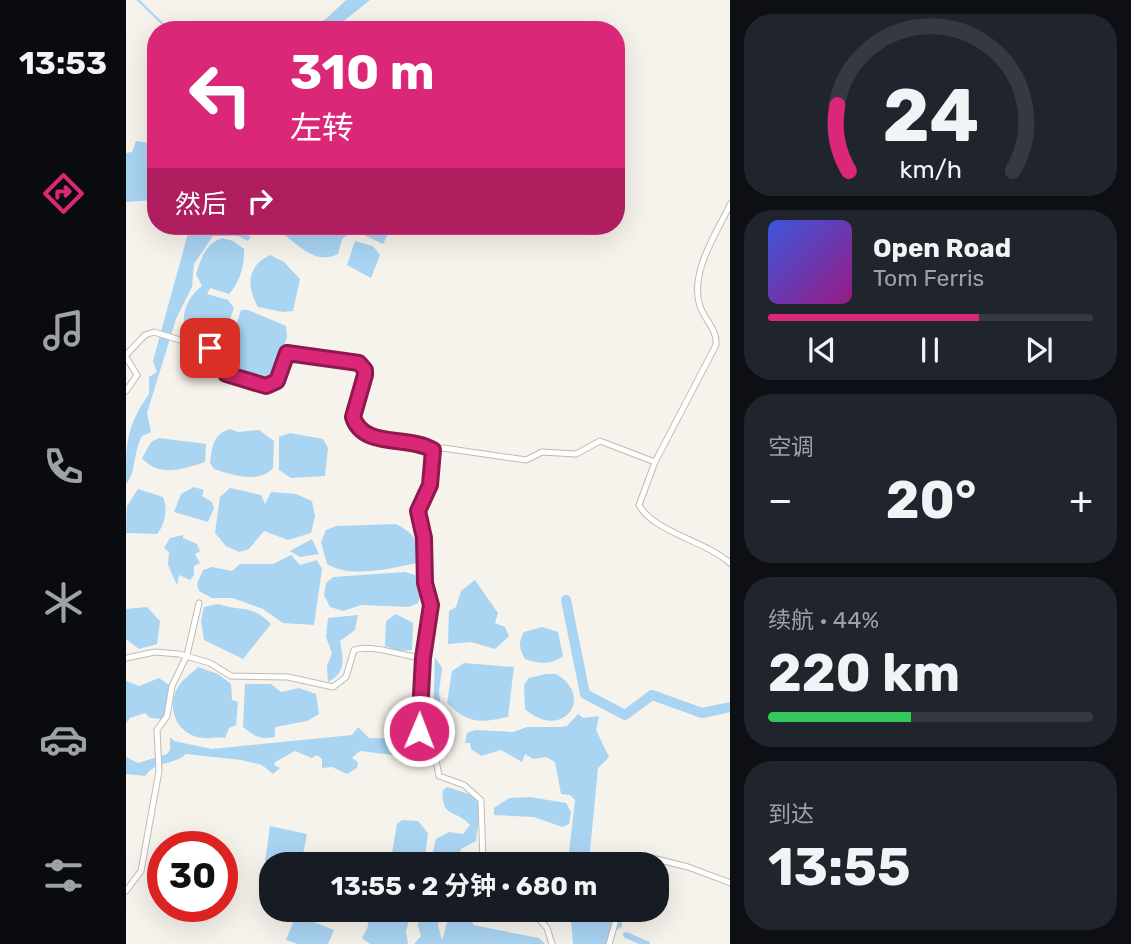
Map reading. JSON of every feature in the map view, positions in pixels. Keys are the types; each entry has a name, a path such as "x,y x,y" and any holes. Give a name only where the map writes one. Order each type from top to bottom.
{"street":[{"path":"730,203 704,261 697,290 699,305 716,335 716,345 654,462 640,497 642,511 707,546 730,564"},
{"path":"126,391 137,375 126,356 145,335 159,332 219,352 226,374 266,386 277,381 287,353 359,363 365,370 365,375 353,417 360,431 372,437 419,443 433,450 526,460 542,452 576,454 600,441 654,462"},
{"path":"433,450 430,485 418,511 424,538 425,583 431,605 418,722 422,745 436,760 439,776 464,785 481,800 482,852"},
{"path":"126,891 141,871 159,771 157,730 167,716 172,686 187,655 199,603"},
{"path":"126,658 156,652 187,655 210,663 231,676 288,677 333,687 341,684 346,677 354,650 375,647 396,656 423,658"},
{"path":"669,862 730,883"},
{"path":"542,922 547,928 552,944"},
{"path":"609,944 615,922"}],"water":[{"path":"346,0 370,0 344,21 322,21"},
{"path":"136,141 147,143 147,201 126,202 126,153 132,152"},
{"path":"188,235 251,236 248,241 238,236 213,236 194,264 192,287 176,319 147,413 151,432 142,436 126,484 129,436 136,416 149,394 149,377 157,372 153,361"},
{"path":"285,235 347,235 342,239 338,254 320,257 304,250"},
{"path":"364,235 388,235 383,244"},
{"path":"222,238 233,241 244,249 244,255 239,279 229,294 210,288 207,294 228,300 234,308 222,341 216,345 186,335 184,314 188,302 202,286 196,274 202,258 211,244"},
{"path":"355,241 373,246 380,255 371,278 347,265"},
{"path":"270,255 284,262 300,279 293,311 283,312 258,307 254,299 250,284 253,271"},
{"path":"241,310 248,310 286,326 287,337 271,381 234,370 228,350"},
{"path":"230,429 238,432 259,430 274,441 273,468 253,477 237,476 214,469 210,463 214,442 220,434"},
{"path":"290,433 323,439 328,448 325,476 291,478 279,470 279,437"},
{"path":"159,438 206,444 205,462 172,470 156,468 142,458 151,442"},
{"path":"194,487 204,490 202,496 212,502 214,508 208,522 174,512 181,494"},
{"path":"230,488 261,495 265,504 271,492 296,494 312,501 315,516 311,533 288,540 264,531 249,549 239,552 226,546 215,533 220,497"},
{"path":"138,489 163,497 165,516 157,534 126,533 127,506"},
{"path":"396,524 410,533 416,541 421,556 417,563 359,572 327,564 321,542 326,530 336,526"},
{"path":"183,535 183,538 197,544 200,551 195,554 200,563 194,566 194,575 190,580 179,575 177,585 168,565 169,552 164,548 170,538"},
{"path":"312,539 319,554 300,557 290,551"},
{"path":"291,555 300,565 317,560 322,569 314,625 283,623 263,609 233,598 212,598 199,591 197,584 203,570 212,567 232,571 240,564 273,564"},
{"path":"405,572 415,575 422,589 418,603 409,607 361,605 343,611 330,607 324,595 326,583 333,577"},
{"path":"475,580 498,613 495,623 505,627 509,636 495,649 471,642 448,644 449,611 456,607 461,591"},
{"path":"218,604 252,611 271,624 243,659 204,640 201,621 204,607"},
{"path":"147,607 160,621 157,644 139,649 126,639 126,609"},
{"path":"396,614 413,623 412,650 400,651 385,646 386,621"},
{"path":"358,615 355,630 340,641 343,659 341,669 328,682 327,666 332,653 326,637 328,618"},
{"path":"542,627 558,632 563,656 544,663 525,659 520,646 524,632"},
{"path":"435,657 442,668 439,692 444,731 455,736 455,741 440,738 412,743 402,756 360,751 352,758 358,762 357,768 347,774 332,767 322,768 322,759 317,755 312,758 295,751 275,762 274,765 280,768 273,774 262,765 241,760 186,754 159,765 145,776 126,774 126,757 138,763 167,754 170,750 170,737 174,741 212,749 352,735 358,727 369,738 416,734 431,729"},
{"path":"464,663 514,667 508,717 474,720 462,715 447,703 452,671"},
{"path":"198,667 218,674 231,684 232,700 238,702 236,725 229,728 225,738 194,736 176,720 174,695 180,684"},
{"path":"556,674 568,683 573,694 574,704 569,712 562,718 551,721 539,718 525,709 524,685 529,678"},
{"path":"159,678 169,685 168,705 162,719 150,718 145,713 130,718 126,723 126,681 139,686"},
{"path":"245,684 271,684 281,692 299,688 316,694 319,714 307,721 275,727 275,737 258,736 243,727"},
{"path":"578,714 583,718 599,716 596,730 609,757 598,768 590,852 569,852 575,800 570,795 561,794 555,762 546,757 533,759 525,754 522,762 501,750 481,756 471,749 470,743 465,743 467,733 475,730 513,732 527,727 567,726"},
{"path":"447,787 472,795 481,803 476,841 460,852 433,852 436,839 449,832 463,834 470,825 447,809 444,805 443,790"},
{"path":"530,797 566,803 571,812 569,824 562,827 534,817 494,815 494,808 509,798"},
{"path":"402,820 418,821 428,833 426,852 392,852 397,824"},
{"path":"270,826 307,834 303,852 266,852"},
{"path":"293,922 314,922 334,930 328,944 298,944 286,940"},
{"path":"368,922 409,922 406,931 408,944 370,944 362,938"},
{"path":"418,922 439,922 442,940 447,922 473,922 473,925 539,938 545,944 414,944 421,936"},
{"path":"571,922 622,923 622,927 614,931 606,944 573,944"}],"waterway":[{"path":"138,0 160,21"},
{"path":"566,600 585,694 625,715 652,695 702,713 730,707"},
{"path":"626,935 647,944"}],"route":[{"path":"210,348 222,355 226,374 266,386 277,381 287,353 359,363 365,370 365,375 353,417 360,431 372,437 419,443 433,450 430,485 418,511 424,538 425,583 431,605 431,621 423,658 419,731"}]}
